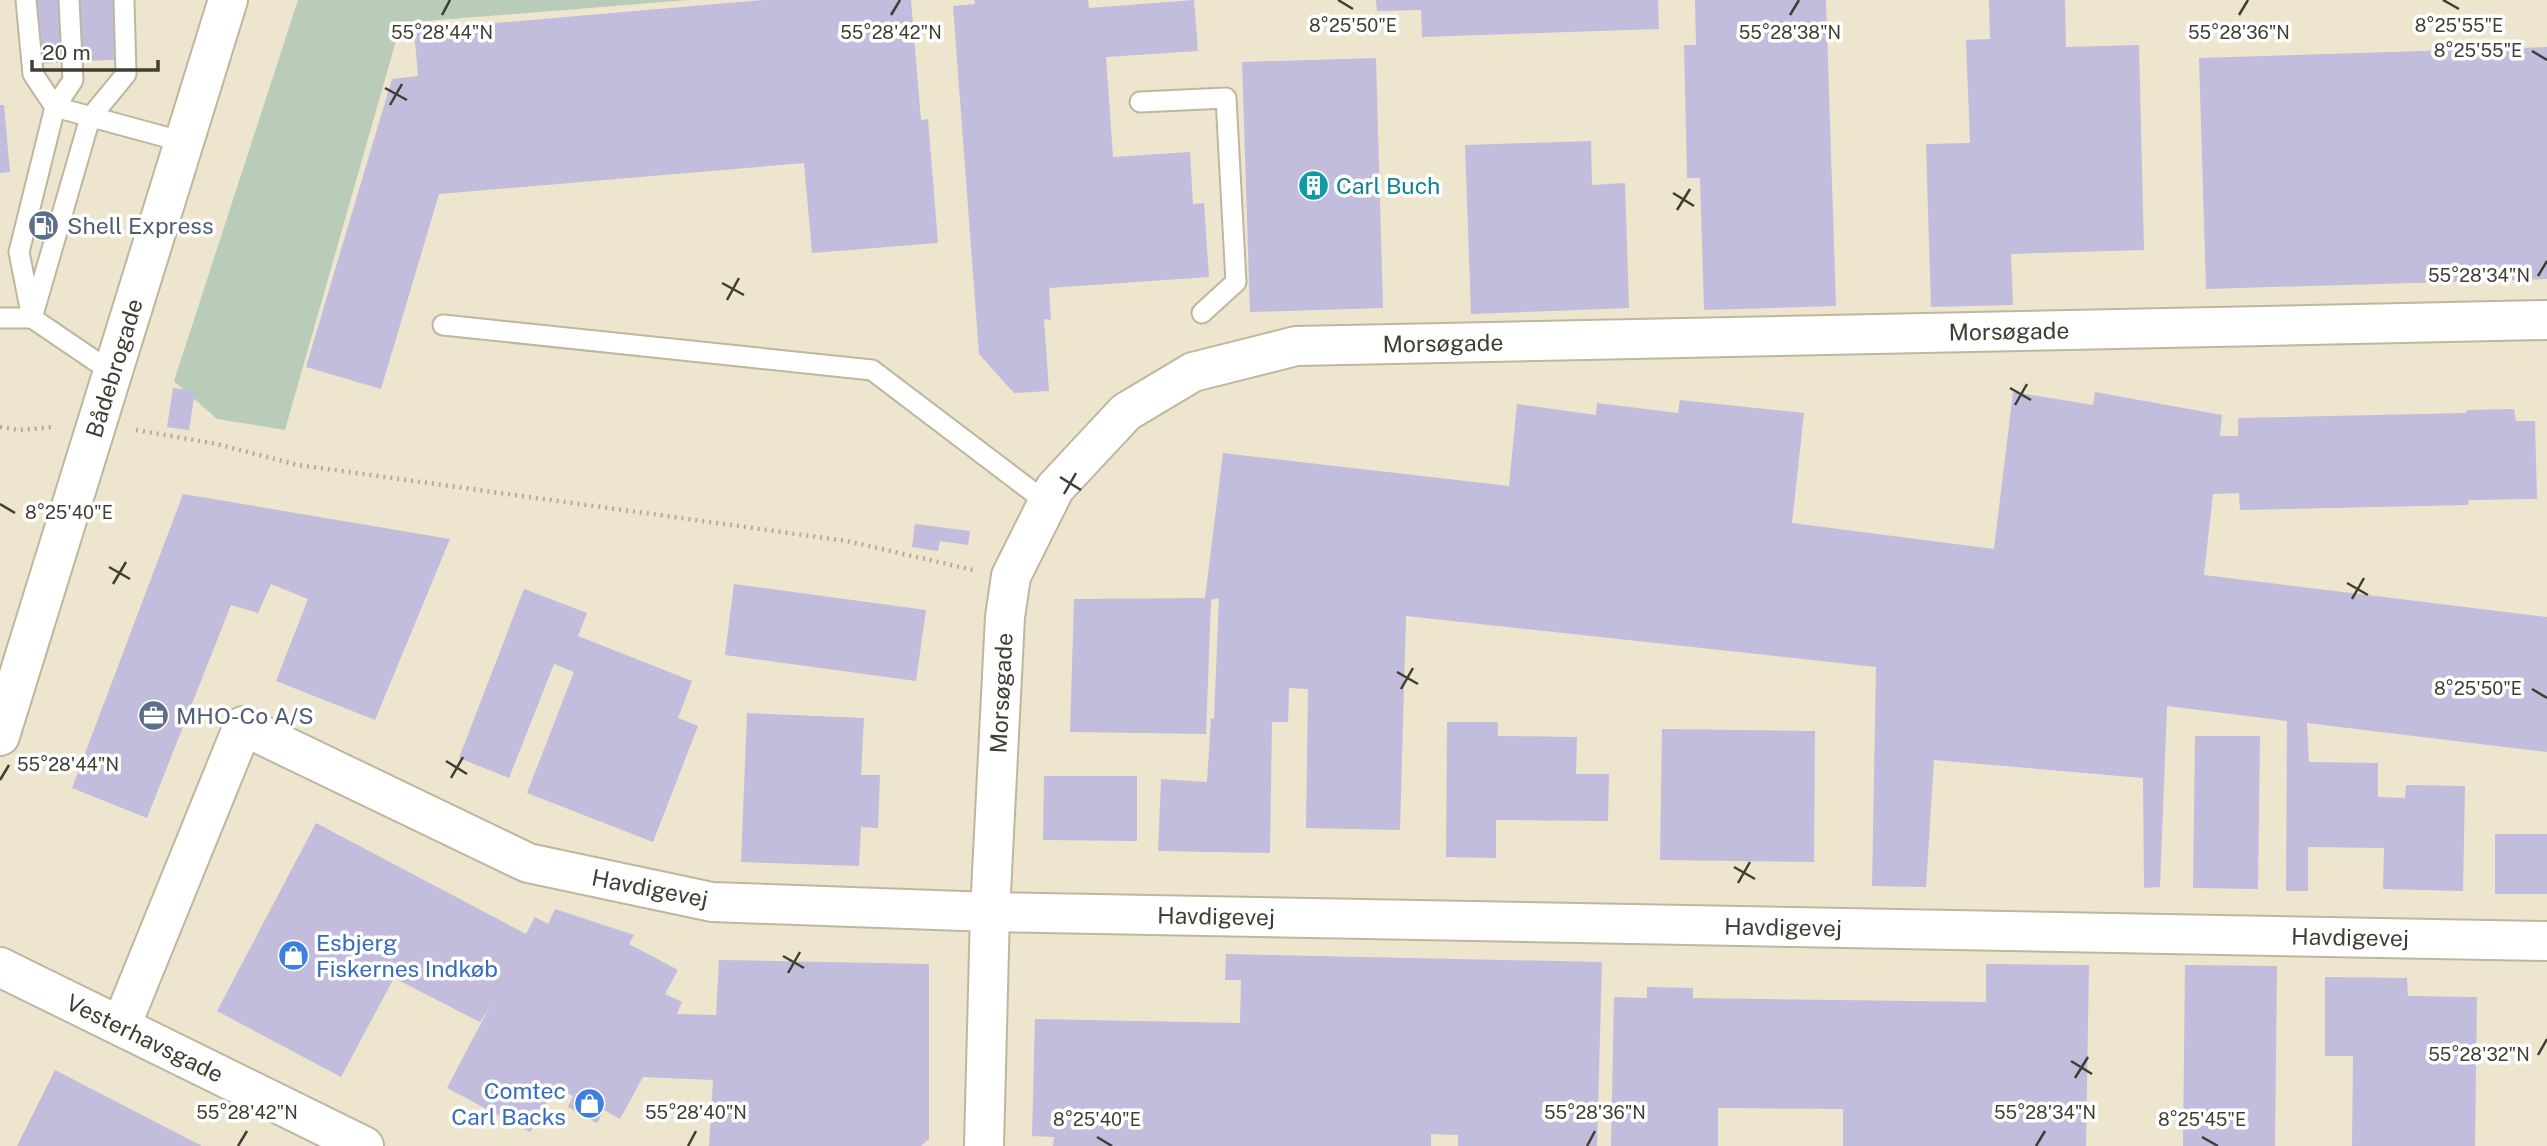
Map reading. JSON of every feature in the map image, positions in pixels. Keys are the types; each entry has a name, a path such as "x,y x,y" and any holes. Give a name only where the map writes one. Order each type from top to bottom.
{"street":[{"name":"Bådebrogade","path":"0,736 228,0"},
{"name":"Morsøgade","path":"984,1146 990,912 1005,617 1011,576 1055,488 1126,412 1193,372 1296,346 2547,320"},
{"name":"Havdigevej","path":"121,1026 243,726 527,863 712,902 990,912 2547,941"},
{"name":"Vesterhavsgade","path":"0,967 364,1146"}],"lane":[{"path":"26,0 33,74 55,107 184,142"},
{"path":"32,317 19,252 55,107 73,80 69,0"},
{"path":"32,317 90,118 126,74 124,0"},
{"path":"1140,102 1226,98 1236,282 1202,313"},
{"path":"0,318 32,317 113,373"},
{"path":"443,325 872,370 1046,502"}],"path":[{"path":"0,427 19,430 97,424 217,444 298,466 847,541 927,562 1011,576"}],"green space":[{"path":"298,0 688,0 401,23 285,430 217,419 174,381"}],"building":[{"path":"35,0 121,0 124,59 38,64"},
{"path":"763,0 911,0 921,120 928,119 938,243 812,253 804,163 439,194 381,389 306,367 392,79 418,76 414,30"},
{"path":"974,0 1088,0 1089,8 1194,0 1198,51 1106,57 1113,157 1190,152 1193,204 1204,203 1209,277 1049,288 1051,320 1044,319 1049,391 1014,393 979,354 953,6 975,4"},
{"path":"1376,0 1658,0 1659,29 1422,37 1421,10 1377,11"},
{"path":"1695,0 1826,0 1836,306 1704,310 1700,178 1687,178 1684,45 1696,45"},
{"path":"1989,0 2065,0 2066,47 2139,45 2144,250 2011,254 2013,305 1931,307 1926,144 1970,143 1966,40 1990,39"},
{"path":"2547,47 2547,279 2206,289 2199,58"},
{"name":"Carl Buch","path":"1376,58 1383,308 1250,312 1242,62"},
{"path":"0,105 4,105 10,172 0,173"},
{"path":"1591,141 1592,185 1625,183 1629,308 1471,314 1465,145"},
{"path":"173,388 195,391 189,430 167,427"},
{"path":"2013,392 2093,405 2095,392 2222,415 2220,436 2238,436 2238,418 2466,413 2467,410 2514,409 2516,421 2535,421 2537,499 2469,500 2468,505 2240,510 2239,493 2213,494 2204,575 2547,617 2547,752 2307,723 2309,762 2378,763 2378,797 2405,798 2406,785 2465,786 2463,891 2383,889 2384,848 2308,847 2308,891 2286,891 2287,721 2167,706 2160,887 2144,888 2143,778 1934,760 1926,887 1872,886 1876,667 1406,616 1400,830 1306,828 1308,689 1289,688 1288,722 1272,722 1270,853 1158,851 1161,779 1207,782 1211,718 1214,719 1219,598 1211,600 1206,734 1070,732 1074,599 1205,598 1223,453 1509,486 1517,404 1596,415 1597,403 1678,413 1680,400 1804,413 1792,523 1994,549"},
{"path":"183,494 450,539 375,720 276,681 308,599 271,584 258,613 231,605 147,818 72,788"},
{"path":"915,524 970,531 968,545 940,541 938,551 912,547"},
{"path":"734,584 926,610 916,681 725,655"},
{"path":"524,589 587,613 578,636 692,681 678,718 698,726 653,842 527,793 574,672 554,664 509,778 459,758"},
{"path":"747,713 864,718 861,775 880,775 878,828 861,827 859,866 741,862"},
{"path":"1447,722 1498,722 1498,736 1577,737 1576,774 1609,774 1608,821 1496,820 1496,858 1446,857"},
{"path":"1662,729 1815,731 1814,862 1660,860"},
{"path":"2195,736 2260,736 2258,889 2193,888"},
{"path":"1044,776 1137,776 1137,841 1043,840"},
{"path":"316,823 526,934 535,917 548,924 555,909 634,935 629,944 678,970 665,994 682,1002 677,1014 716,1015 719,960 929,964 929,1139 921,1146 709,1146 713,1080 643,1077 620,1119 604,1110 597,1123 568,1107 573,1096 556,1087 530,1132 447,1088 490,1006 480,1022 394,978 341,1077 217,1011"},
{"path":"2495,834 2547,834 2547,894 2495,894"},
{"path":"1226,954 1602,962 1597,1146 1458,1146 1458,1135 1431,1134 1431,1146 1053,1146 1054,1137 1032,1136 1035,1019 1240,1023 1241,980 1225,980"},
{"path":"1986,964 2089,965 2086,1146 1843,1146 1843,1109 1718,1108 1718,1146 1611,1146 1614,997 1647,998 1647,987 1693,988 1693,998 1986,1002"},
{"path":"2185,965 2277,966 2275,1146 2183,1146"},
{"path":"2325,977 2407,978 2408,996 2477,997 2475,1146 2352,1146 2353,1056 2325,1056"},
{"path":"55,1070 202,1146 17,1146"}],"place":[{"name":"Carl Buch","path":"1313,185"},
{"name":"Shell Express","path":"44,225"},
{"name":"MHO-Co A/S","path":"153,715"},
{"name":"Esbjerg Fiskernes Indkøb","path":"293,955"},
{"name":"Comtec Carl Backs","path":"589,1103"}]}
